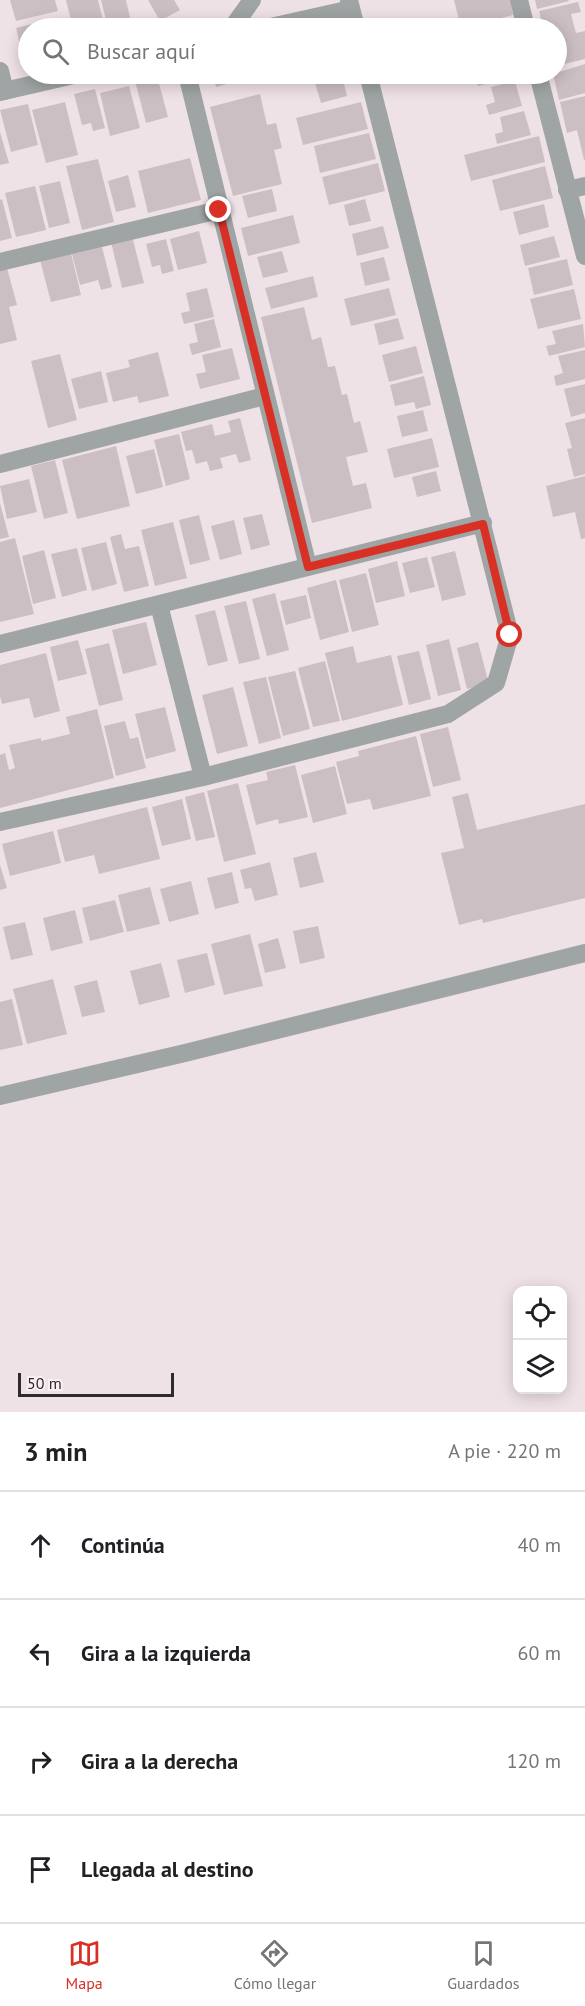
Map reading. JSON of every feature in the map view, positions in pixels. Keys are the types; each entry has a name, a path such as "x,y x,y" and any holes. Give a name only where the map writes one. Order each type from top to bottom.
{"street":[{"path":"239,18 252,0"},
{"path":"519,0 524,18"},
{"path":"303,18 350,5"},
{"path":"0,71 2,92 36,84"},
{"path":"189,84 308,567"},
{"path":"0,822 203,777 448,714 495,683 510,635 371,84"},
{"path":"541,84 576,188 585,256"},
{"path":"0,262 219,210"},
{"path":"0,464 265,396"},
{"path":"0,644 483,524"},
{"path":"159,605 203,777"},
{"path":"0,1096 185,1053 585,952"}],"building":[{"path":"10,0 55,0 58,11 29,18 18,18 16,21"},
{"path":"66,0 98,0 102,18 70,18"},
{"path":"101,0 126,0 130,18 106,18"},
{"path":"148,0 174,0 180,10 165,18 158,18"},
{"path":"454,0 510,0 513,15 501,18 458,18"},
{"path":"535,0 568,0 569,1 537,9"},
{"path":"578,2 581,12 571,14 576,33 585,31 585,59 567,63 567,18 541,18 539,11"},
{"path":"585,64 585,93 559,100 555,84 567,84 567,70"},
{"path":"136,84 159,84 168,117 146,123"},
{"path":"315,84 344,84 347,96 321,103"},
{"path":"516,84 522,106 489,115 486,105 495,102 491,87"},
{"path":"129,86 140,128 110,136 100,93"},
{"path":"95,89 105,128 93,131 91,123 82,125 74,94"},
{"path":"260,94 267,125 276,123 282,148 274,150 282,184 233,196 210,107"},
{"path":"585,96 584,160 577,130 567,133 560,102"},
{"path":"65,102 78,155 46,163 32,110"},
{"path":"361,102 368,129 303,145 296,118"},
{"path":"28,104 38,145 11,152 0,110"},
{"path":"524,111 531,135 497,144 495,134 503,132 500,117"},
{"path":"0,132 9,163 0,165"},
{"path":"369,133 376,159 320,173 314,146"},
{"path":"539,136 545,162 471,181 464,155"},
{"path":"190,158 201,200 148,213 138,171"},
{"path":"98,159 114,222 82,230 66,166"},
{"path":"378,163 385,191 329,205 322,177"},
{"path":"545,166 553,198 500,211 492,180"},
{"path":"128,175 136,207 116,212 108,181"},
{"path":"60,181 70,223 49,228 39,186"},
{"path":"35,186 46,230 16,237 5,193"},
{"path":"272,189 277,211 248,218 242,196"},
{"path":"2,199 12,238 0,241 0,200"},
{"path":"365,199 371,221 349,226 344,205"},
{"path":"544,204 549,227 519,235 513,212"},
{"path":"293,215 300,243 248,256 241,228"},
{"path":"383,226 389,248 357,256 352,234"},
{"path":"199,231 207,263 178,270 170,239"},
{"path":"132,236 144,283 122,288 111,242"},
{"path":"554,236 560,257 525,266 520,245"},
{"path":"166,239 174,271 162,274 160,265 152,267 146,244"},
{"path":"102,247 112,287 101,290 98,280 80,285 72,254"},
{"path":"282,251 288,272 263,278 257,257"},
{"path":"71,253 81,295 51,302 40,260"},
{"path":"384,257 390,280 365,286 360,263"},
{"path":"567,259 573,285 534,295 528,268"},
{"path":"7,268 17,305 9,307 17,340 0,344 0,270"},
{"path":"313,276 318,297 271,309 265,288"},
{"path":"207,288 214,317 184,324 181,313 190,311 186,293"},
{"path":"389,288 396,315 351,326 344,299"},
{"path":"574,289 581,319 538,329 530,299"},
{"path":"304,307 312,340 321,337 328,367 335,366 342,395 347,394 354,423 360,421 368,452 346,457 353,486 366,483 372,508 312,523 261,317"},
{"path":"398,318 404,339 379,345 374,324"},
{"path":"214,319 221,347 192,355 189,344 198,342 194,324"},
{"path":"583,324 585,347 549,356 546,346 556,344 552,331"},
{"path":"416,346 423,373 389,382 382,355"},
{"path":"232,348 240,379 200,389 196,374 206,372 202,355"},
{"path":"585,350 585,379 556,386 554,376 563,373 558,356"},
{"path":"158,352 169,396 139,403 137,396 113,402 106,373 130,367 128,360"},
{"path":"60,354 77,420 48,428 31,361"},
{"path":"101,371 108,402 79,409 71,379"},
{"path":"424,376 431,405 416,409 414,402 395,406 390,385"},
{"path":"585,384 585,413 571,417 564,389"},
{"path":"423,410 428,431 402,437 397,416"},
{"path":"240,418 251,460 239,463 236,454 220,458 223,468 210,471 207,461 196,464 192,450 186,451 181,432 212,424 215,436 231,432 228,421"},
{"path":"585,418 585,474 574,477 567,449 572,448 565,423"},
{"path":"179,434 190,479 166,486 154,440"},
{"path":"432,438 439,467 394,478 387,449"},
{"path":"116,446 130,506 77,519 62,460"},
{"path":"154,449 163,487 136,494 126,456"},
{"path":"55,460 68,513 44,519 31,466"},
{"path":"436,471 441,491 417,497 412,477"},
{"path":"585,476 585,538 581,539 575,512 553,517 546,486"},
{"path":"29,479 37,512 7,519 0,486"},
{"path":"0,503 9,537 0,539"},
{"path":"262,514 270,545 251,550 243,518"},
{"path":"199,515 210,560 190,565 179,520"},
{"path":"234,520 242,554 220,560 211,526"},
{"path":"173,522 187,578 155,586 141,530"},
{"path":"121,534 125,549 139,546 149,586 124,592 110,537"},
{"path":"15,538 34,614 0,622 0,542"},
{"path":"106,542 117,584 92,591 81,548"},
{"path":"77,548 87,590 62,597 51,554"},
{"path":"44,550 56,598 33,604 22,556"},
{"path":"455,551 466,595 442,601 431,557"},
{"path":"427,557 435,587 410,593 402,563"},
{"path":"397,561 405,596 376,603 368,569"},
{"path":"366,573 379,625 352,632 339,580"},
{"path":"336,580 349,632 320,640 307,588"},
{"path":"275,593 289,650 267,656 252,599"},
{"path":"306,595 311,618 286,625 280,601"},
{"path":"246,601 260,659 239,664 224,606"},
{"path":"215,610 228,661 208,666 195,615"},
{"path":"146,622 157,665 123,674 112,630"},
{"path":"449,639 461,690 438,696 426,645"},
{"path":"78,640 87,674 58,681 50,647"},
{"path":"478,642 489,684 467,689 457,648"},
{"path":"109,643 123,700 99,706 85,649"},
{"path":"353,646 357,663 391,655 403,705 342,721 325,653"},
{"path":"419,651 431,699 409,705 397,656"},
{"path":"46,653 60,711 34,718 29,698 2,704 0,665"},
{"path":"325,661 340,721 313,727 298,668"},
{"path":"295,671 310,729 283,736 268,677"},
{"path":"266,677 281,738 259,744 243,682"},
{"path":"233,687 248,746 217,754 202,695"},
{"path":"165,707 176,751 146,759 135,714"},
{"path":"97,709 114,778 0,808 0,755 5,753 9,770 15,768 9,745 70,734 66,717"},
{"path":"125,721 130,739 138,737 146,768 116,776 104,726"},
{"path":"448,727 461,780 433,787 420,734"},
{"path":"416,736 431,796 373,810 370,799 347,804 336,762 359,756 358,751"},
{"path":"295,765 308,817 279,824 278,819 256,825 246,785 268,780 266,772"},
{"path":"335,766 347,814 313,823 301,775"},
{"path":"238,783 256,854 224,862 207,791"},
{"path":"204,792 215,837 196,841 185,797"},
{"path":"468,793 477,830 585,804 585,898 483,923 482,919 459,925 441,853 464,848 452,797"},
{"path":"182,799 191,839 162,846 152,807"},
{"path":"147,807 160,859 99,874 94,855 65,862 57,830"},
{"path":"53,831 61,863 10,876 2,844"},
{"path":"316,852 324,882 300,888 293,858"},
{"path":"270,862 278,895 255,901 251,888 245,889 240,870"},
{"path":"0,865 7,888 0,890"},
{"path":"232,872 239,903 215,909 207,878"},
{"path":"191,881 199,914 169,922 160,889"},
{"path":"150,887 160,924 127,932 118,895"},
{"path":"115,900 124,932 90,941 82,908"},
{"path":"75,910 83,943 51,951 43,918"},
{"path":"25,922 33,955 11,960 3,927"},
{"path":"318,926 325,958 300,964 293,931"},
{"path":"250,934 263,986 224,995 211,944"},
{"path":"278,938 286,968 265,973 258,944"},
{"path":"207,953 215,985 185,993 177,960"},
{"path":"161,963 170,997 139,1005 130,971"},
{"path":"53,979 67,1034 27,1044 13,989"},
{"path":"97,980 105,1012 82,1017 74,986"},
{"path":"12,999 23,1045 0,1050 0,1002"}],"route":[{"path":"219,210 308,567 483,524 510,635"}]}
